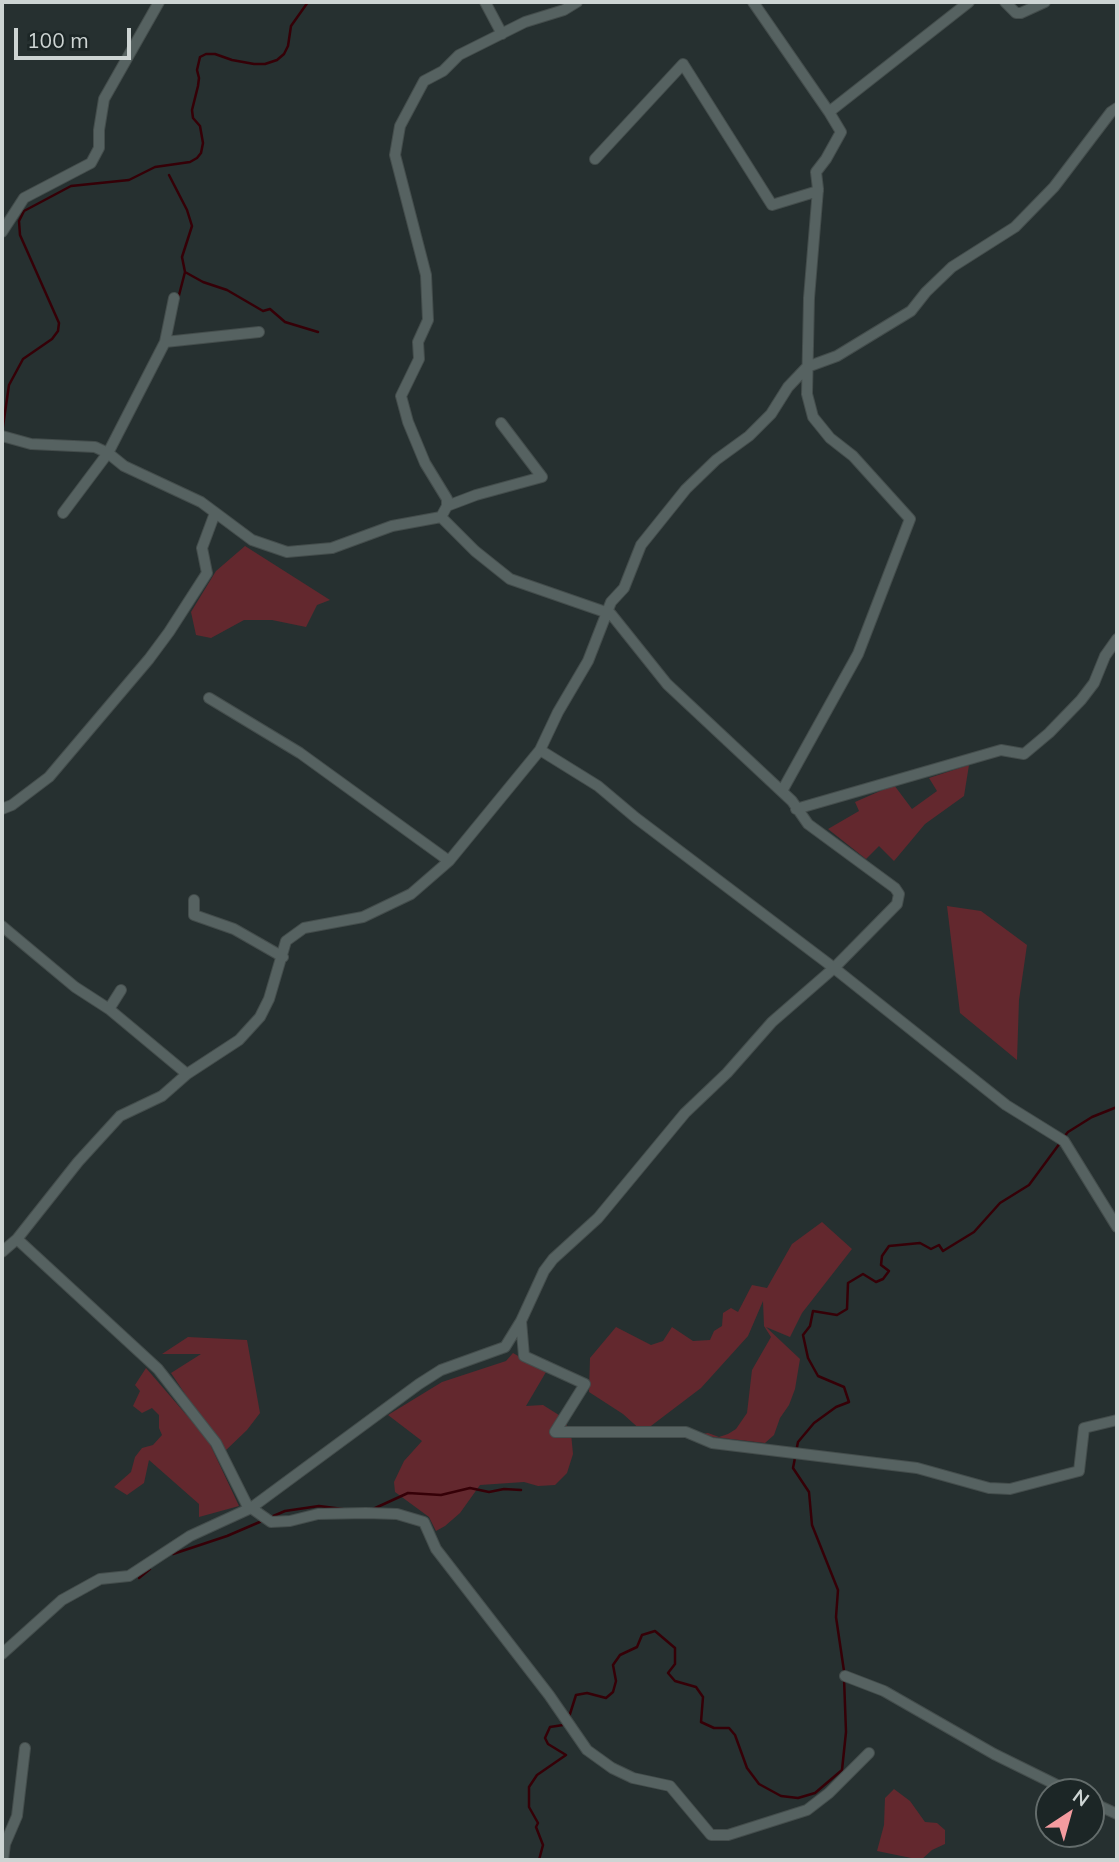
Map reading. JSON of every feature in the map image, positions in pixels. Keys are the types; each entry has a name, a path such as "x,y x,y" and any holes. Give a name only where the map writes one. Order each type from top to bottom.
{"street":[{"path":"2,232 24,198 91,163 99,148 104,99 159,2"},
{"path":"485,2 502,34"},
{"path":"7,438 31,444 95,447 108,453 124,466 201,502 252,540 287,552 332,548 391,526 440,517 447,506 447,499 425,463 412,433 401,396 419,359 418,342 428,320 426,275 395,155 400,126 424,81 443,71 459,55 525,22 565,10 577,2"},
{"path":"752,2 841,132 827,159 816,173 818,191 807,367 807,394 813,417 830,438 853,456 910,519 858,654 782,792"},
{"path":"828,112 969,2"},
{"path":"1005,2 1016,13 1045,2"},
{"path":"595,159 683,64 772,205 818,191"},
{"path":"2,1252 17,1239 78,1162 120,1116 162,1096 187,1074 239,1040 260,1017 269,999 286,941 304,928 363,918 411,894 449,861 540,750 558,712 588,661 611,602 624,588 641,545 672,507 716,460 749,436 771,414 788,387 807,367 837,356 911,311 952,267 1015,227 1054,187 1111,112 1117,108"},
{"path":"63,513 108,453 164,342 174,298"},
{"path":"164,342 259,332"},
{"path":"447,506 542,477 501,424"},
{"path":"2,809 12,806 49,777 149,660 206,573 202,548 215,513"},
{"path":"2,1654 62,1600 100,1579 129,1576 190,1536 251,1508 441,1370 505,1347 521,1321 544,1271 553,1259 598,1218 685,1113 727,1073 772,1022 834,968 897,904 899,894 895,888 801,817 782,792 667,684 611,614 510,579 475,551 440,517"},
{"path":"796,809 1000,750 1024,754 1081,701 1094,683 1105,656 1117,639"},
{"path":"209,698 300,753 449,861"},
{"path":"540,750 598,786 1006,1105 1063,1141 1117,1227"},
{"path":"194,900 194,915 234,929 283,957"},
{"path":"2,926 187,1074"},
{"path":"109,1009 121,990"},
{"path":"17,1239 159,1369 216,1443 247,1505 271,1522 290,1521 318,1514 366,1513 411,1516 424,1522 436,1549 549,1695 587,1750 612,1768 633,1778 670,1786 711,1835 728,1835 807,1810 829,1793 869,1753"},
{"path":"521,1321 524,1356 585,1384 555,1432 686,1432 712,1443 917,1468 989,1488 1010,1489 1079,1471 1084,1427 1117,1420"},
{"path":"845,1676 884,1691 994,1754 1043,1778"},
{"path":"3,1860 5,1844 17,1816 25,1748"}],"shaded area":[{"path":"245,546 330,600 317,605 306,627 272,620 244,620 211,638 196,635 191,612 216,571"},
{"path":"969,765 964,796 925,824 894,861 879,846 866,859 828,829 859,811 855,802 894,785 912,809 937,791 929,778"},
{"path":"947,906 981,911 1027,945 1019,1000 1017,1060 960,1013"},
{"path":"822,1222 852,1249 802,1313 790,1337 766,1327 800,1359 795,1389 789,1405 780,1418 774,1435 765,1443 697,1435 708,1433 719,1437 728,1434 736,1429 747,1413 752,1370 771,1337 764,1326 763,1301 748,1336 701,1388 643,1432 623,1414 589,1392 590,1358 616,1327 651,1345 663,1341 672,1327 693,1341 710,1340 714,1331 722,1326 723,1313 731,1308 738,1312 752,1285 767,1288 792,1244"},
{"path":"188,1337 247,1340 260,1413 224,1452 171,1373 201,1354 162,1354"},
{"path":"513,1353 546,1372 526,1406 543,1405 562,1417 571,1433 573,1454 567,1473 555,1485 538,1486 524,1482 480,1485 460,1513 436,1531 429,1517 395,1492 394,1482 404,1461 422,1441 388,1415 442,1382 506,1361"},
{"path":"146,1368 208,1440 239,1506 199,1517 199,1504 149,1460 144,1483 127,1495 114,1487 131,1472 135,1457 142,1448 153,1445 162,1435 159,1415 152,1408 142,1413 133,1406 140,1391 135,1385"},
{"path":"894,1789 910,1801 925,1822 937,1823 945,1830 945,1844 932,1850 921,1860 877,1851 884,1825 885,1798"}],"waterway":[{"path":"2,433 9,385 23,359 52,339 58,331 59,323 20,235 19,221 24,211 71,186 129,180 155,167 190,162 197,158 203,143 200,126 193,118 192,110 198,86 200,57 215,54 254,64 277,60 288,46 291,26 308,2"},
{"path":"169,175 192,226 182,257 185,272 203,282 227,290 263,311 270,309 285,322 318,332"},
{"path":"178,299 185,272"},
{"path":"1063,1138 1092,1117 1117,1107"},
{"path":"796,1452 798,1442 814,1423 836,1407 849,1402 844,1387 818,1376 808,1358 803,1335 810,1326 813,1311 837,1315 847,1309 848,1283 863,1274 876,1282 883,1279 889,1271 881,1265 882,1256 889,1246 920,1243 931,1249 939,1245 943,1251 974,1232 1000,1203 1029,1185 1060,1143"},
{"path":"795,1458 793,1468 809,1492 812,1525 838,1590 836,1617 844,1671"},
{"path":"373,1509 408,1493 441,1495 470,1488 489,1492 521,1490"},
{"path":"271,1517 285,1511 319,1506 343,1509"},
{"path":"173,1554 262,1521"},
{"path":"139,1578 150,1569"},
{"path":"569,1717 576,1695 587,1693 606,1698 613,1692 616,1681 613,1665 620,1655 637,1647 642,1635 655,1631 675,1648 675,1664 668,1673 675,1681 696,1687 703,1697 701,1722 714,1728 729,1728 735,1735 747,1768 759,1784 781,1796 798,1798 815,1793 842,1770 846,1732 844,1678"},
{"path":"539,1860 543,1845 536,1827 538,1823 529,1807 529,1787 537,1775 566,1755 548,1744 545,1738 550,1727 565,1723"}]}
